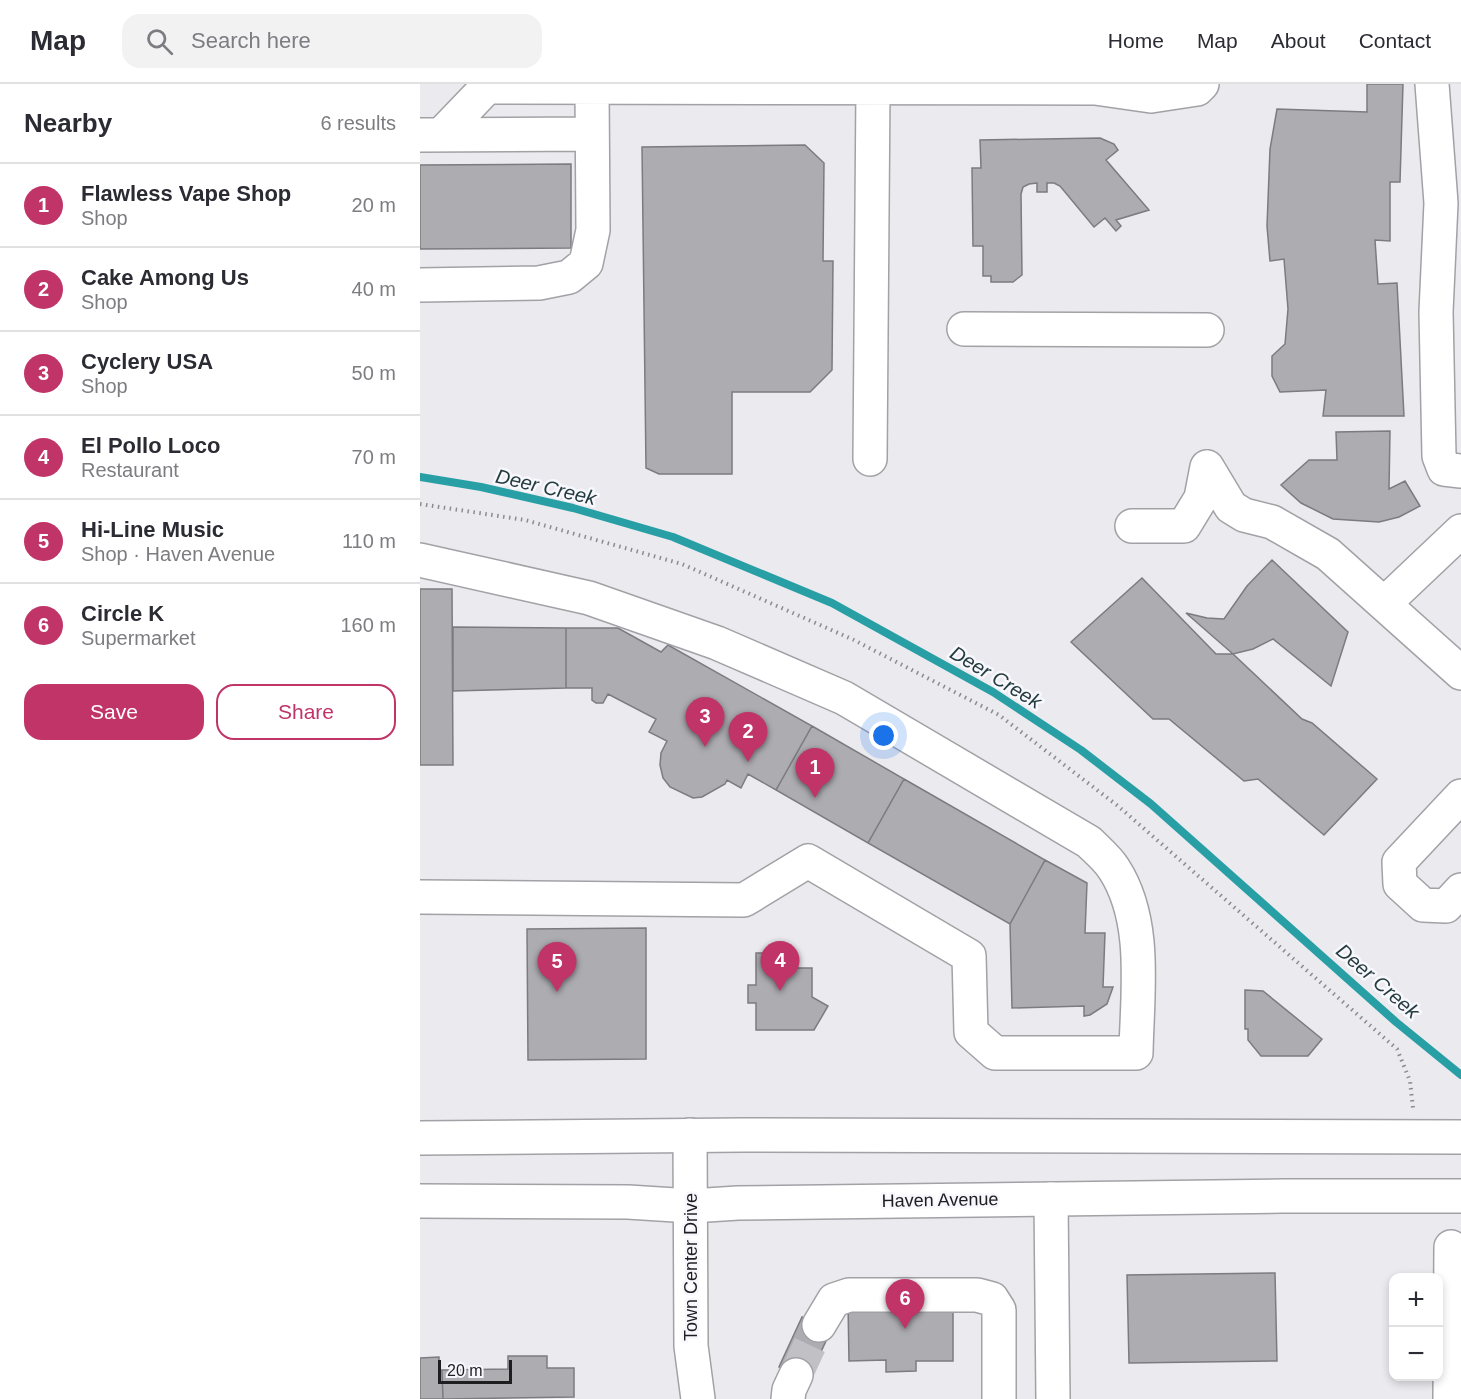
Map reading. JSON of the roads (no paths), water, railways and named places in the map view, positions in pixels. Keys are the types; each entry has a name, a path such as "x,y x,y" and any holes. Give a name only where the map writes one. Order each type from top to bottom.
{"main road":[{"path":"1432,84 1441,203 1436,312 1438,456 1444,470 1461,471"},
{"path":"431,135 487,86 1095,88 1151,96 1199,86"},
{"path":"420,285 538,283 568,277 586,263 593,230 592,88"},
{"path":"870,459 873,88"},
{"path":"431,135 592,134"},
{"path":"964,329 1207,330"},
{"path":"1132,526 1184,526 1201,498 1207,467 1232,507 1244,515 1272,522 1328,554 1461,673"},
{"path":"1385,603 1461,531"},
{"path":"420,560 589,598 717,643 844,698 1089,842 1114,868 1131,905 1137,942 1136,1053 995,1053 971,1032 969,956 808,861 744,900 420,897"},
{"path":"1461,796 1399,862 1400,884 1422,905 1446,906 1461,890"},
{"path":"420,1138 690,1135 1461,1137"},
{"name":"Town Center Drive","path":"690,1135 691,1346 698,1399"},
{"name":"Haven Avenue","path":"420,1201 628,1202 690,1206 738,1203 1461,1196"},
{"path":"1051,1199 1053,1399"},
{"path":"1450,1399 1451,1247"},
{"path":"819,1325 834,1300 849,1295 977,1295 992,1299 999,1310 999,1399"}],"waterway":[{"name":"Deer Creek","path":"420,477 481,487 573,508 673,537 832,603 993,692 1081,750 1151,804 1396,1022 1461,1075"}],"tunnel":[{"path":"796,1375 819,1325"}],"place":[{"name":"Cyclery USA","path":"705,747"},
{"name":"Cake Among Us","path":"748,762"},
{"name":"Flawless Vape Shop","path":"815,798"},
{"name":"El Pollo Loco","path":"780,991"},
{"name":"Hi-Line Music","path":"557,992"},
{"name":"Circle K","path":"905,1329"}]}
